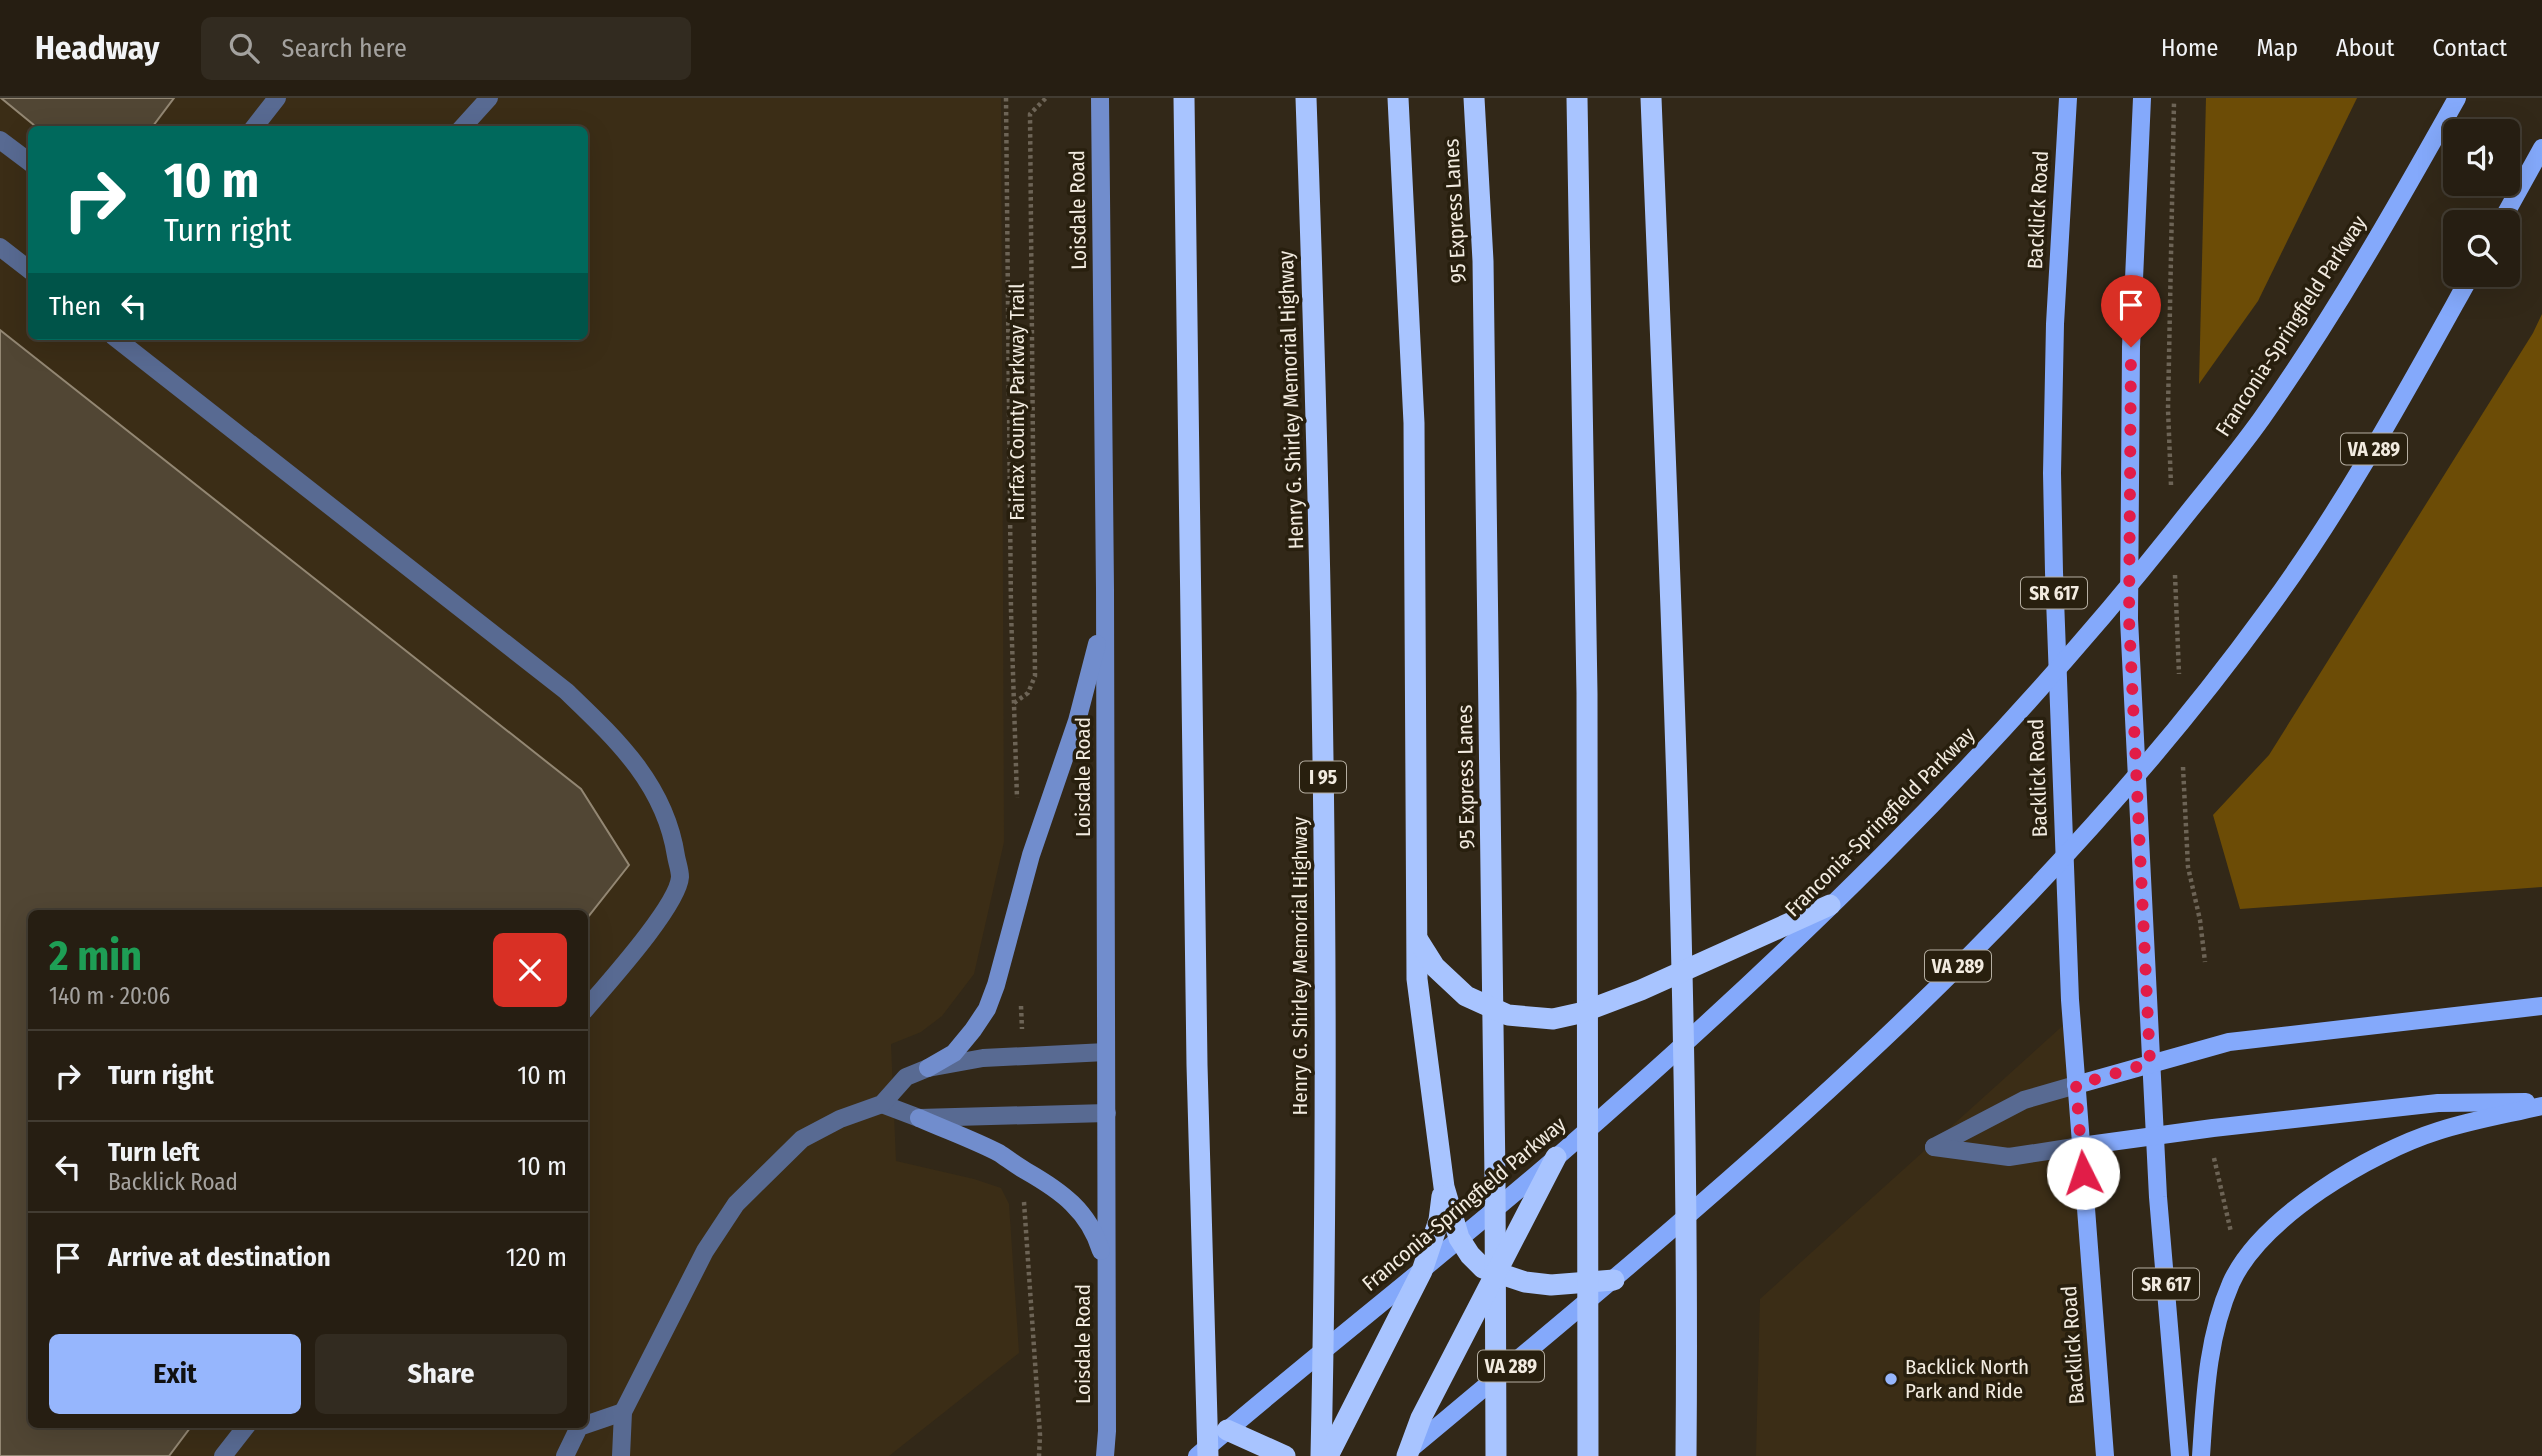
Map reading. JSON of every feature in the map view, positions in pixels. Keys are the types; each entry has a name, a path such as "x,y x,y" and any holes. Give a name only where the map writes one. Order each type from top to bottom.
{"highway":[{"path":"1184,98 1197,1065 1208,1456"},
{"name":"Henry G. Shirley Memorial Highway","path":"1306,98 1317,397 1325,937 1326,1242 1321,1456"},
{"path":"1398,98 1414,423 1417,939 1421,1018 1444,1187 1459,1238 1483,1268 1525,1282 1551,1285 1614,1280"},
{"name":"95 Express Lanes","path":"1474,98 1483,261 1496,1178 1496,1456"},
{"path":"1577,98 1587,707 1588,1456"},
{"path":"1651,98 1673,653 1688,1280 1686,1456"},
{"path":"1417,939 1435,967 1466,996 1508,1015 1553,1018 1580,1013 1641,990 1830,905"},
{"path":"1406,1454 1421,1418 1556,1157"},
{"path":"1328,1456 1422,1271 1438,1220 1444,1187"},
{"path":"1227,1430 1285,1456"}],"main road":[{"name":"Loisdale Road","path":"1100,98 1107,1113 1107,1431 1104,1456"},
{"name":"Backlick Road","path":"2068,98 2055,324 2052,473 2058,696 2076,1085 2105,1456"},
{"name":"SR 617","path":"2142,98 2131,347 2128,594 2150,1063 2180,1456"},
{"name":"Franconia-Springfield Parkway","path":"1198,1456 1556,1157 1744,990 1976,760 2093,629 2260,420 2375,242 2457,98"},
{"path":"2508,210 2539,155"},
{"name":"VA 289","path":"1406,1454 1757,1157 1941,984 2044,878 2133,780 2264,616 2301,565 2376,446 2464,287"},
{"path":"928,1068 954,1053 987,1009 996,985 1031,855 1088,683 1097,646 1105,589"},
{"path":"2076,1085 2229,1042 2542,1006"},
{"path":"2081,1146 2438,1103 2542,1104"},
{"path":"2200,1456 2208,1359 2213,1336 2232,1281 2263,1238 2311,1197 2344,1174 2406,1142 2439,1130 2542,1104"},
{"path":"919,1118 996,1152 1073,1202 1096,1234 1106,1268"}],"lane":[{"path":"255,126 277,98"},
{"path":"464,126 489,98"},
{"path":"0,140 28,161"},
{"path":"0,247 28,269"},
{"path":"118,340 566,691 621,744 651,786 673,835 680,878 663,914 588,1006"},
{"path":"621,1456 622,1412 705,1251 736,1204 802,1139 840,1119 882,1104 906,1077 928,1068 983,1058 1106,1052"},
{"path":"2076,1085 2024,1100 1934,1147 2009,1157 2081,1146"},
{"path":"882,1104 919,1118 1107,1113"},
{"path":"588,1424 622,1412"},
{"path":"223,1456 245,1428"},
{"path":"565,1456 579,1428"}],"path":[{"path":"1006,98 1011,611 1017,808"},
{"name":"Fairfax County Parkway Trail","path":"1014,703 1021,700 1032,686 1035,676 1030,114 1045,98"},
{"path":"2214,1158 2232,1234"},
{"path":"1023,1196 1040,1435 1039,1456"}],"shaded area":[{"path":"0,98 1001,98 1004,842 974,974 942,1016 921,1032 891,1044 896,1161 1001,1188 1009,1204 1019,1353 889,1456 0,1456"},
{"path":"2206,98 2357,98 2258,301 2199,384"},
{"path":"2542,314 2542,887 2240,909 2213,815 2269,755 2533,333"},
{"path":"2079,1011 2111,1456 1756,1456 1760,1299"}],"building":[{"path":"1,98 174,98 153,126 35,126"},
{"path":"0,330 581,789 629,865 588,917 588,910 28,910 28,1428 190,1428 169,1456 0,1456"}],"place":[{"name":"Backlick North Park and Ride","path":"1891,1379"}],"route":[{"path":"2083,1173 2076,1085 2150,1063 2129,619 2131,347"}]}
